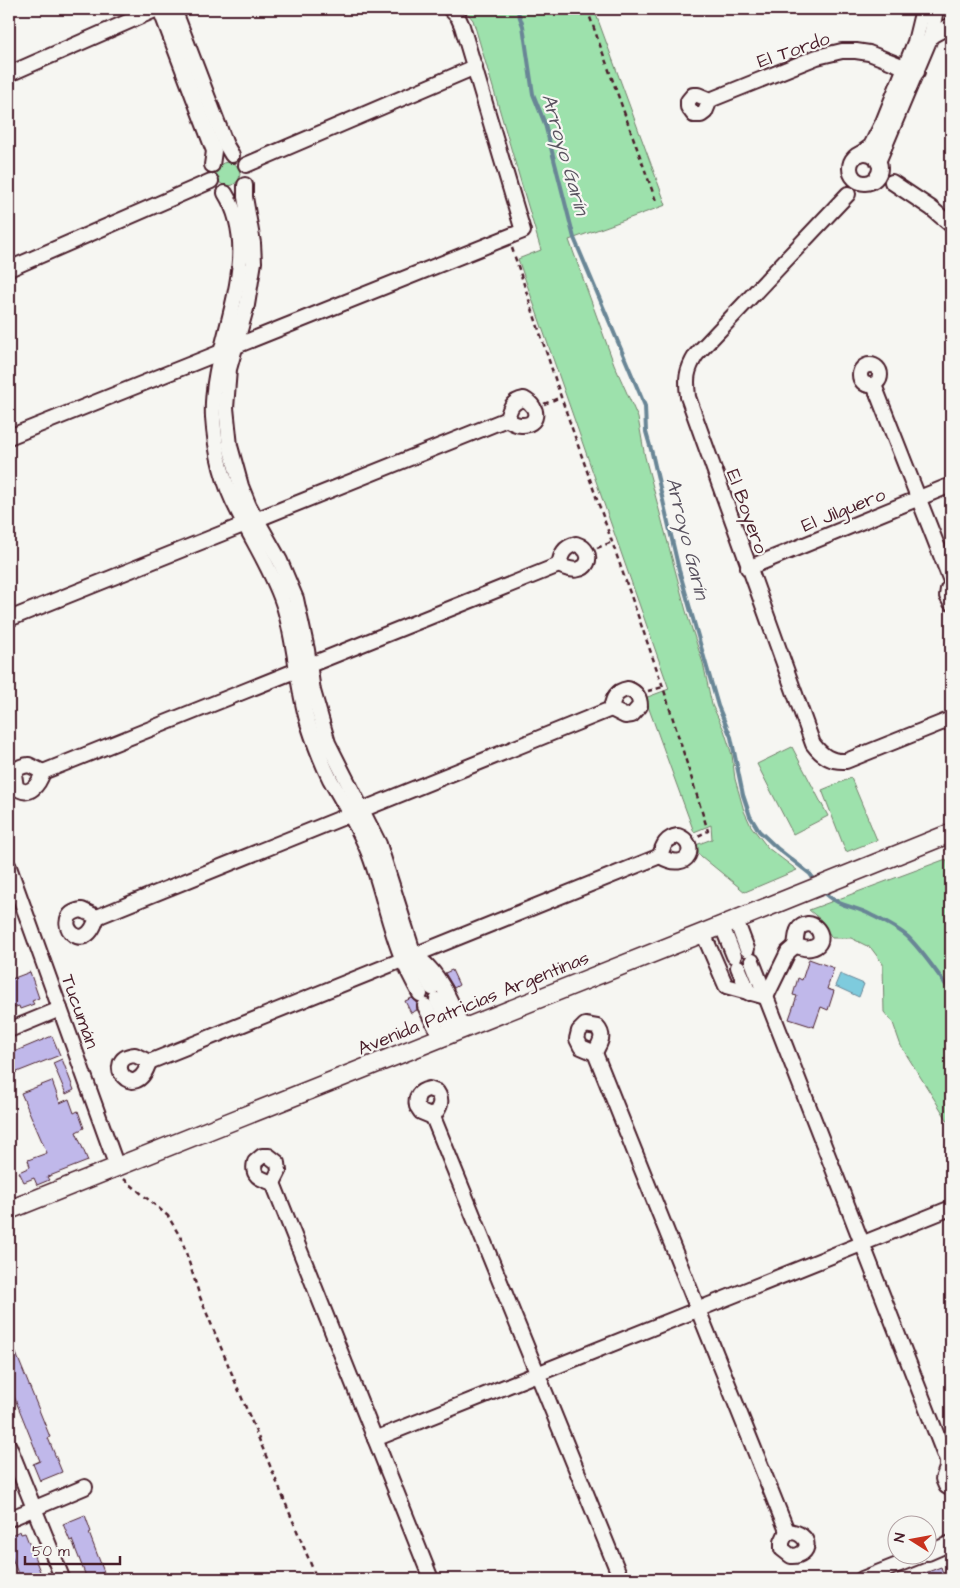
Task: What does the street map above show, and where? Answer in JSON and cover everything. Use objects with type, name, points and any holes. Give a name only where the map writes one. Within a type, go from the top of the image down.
[{"type":"street","points":[[9,74],[159,9],[214,151],[210,170],[211,181],[216,189],[224,193],[235,214],[241,252],[237,285],[215,374],[214,434],[221,468],[229,491],[251,522]]},
{"type":"street","points":[[174,9],[226,145],[232,155]]},
{"type":"street","points":[[9,437],[523,231],[462,26],[458,17],[450,9]]},
{"type":"street","points":[[923,9],[924,41]]},
{"type":"street","points":[[848,194],[852,176],[851,163],[853,159],[871,146],[911,70],[936,9]]},
{"type":"street","points":[[924,41],[951,25]]},
{"type":"street","name":"El Tordo","points":[[710,100],[817,57],[842,51],[856,51],[869,54],[911,70]]},
{"type":"street","points":[[246,165],[475,67]]},
{"type":"street","points":[[867,183],[877,177],[879,165],[911,70]]},
{"type":"street","points":[[860,154],[873,156],[892,182],[931,208],[951,225]]},
{"type":"street","points":[[212,165],[222,156],[232,155],[240,158],[246,165],[248,175],[245,185],[245,197],[253,243],[254,262],[249,297],[229,369],[226,408],[227,427],[234,463],[251,522],[277,585],[304,668],[301,696],[316,748],[355,812],[379,844],[408,957],[429,997],[453,1033]]},
{"type":"street","points":[[852,176],[855,180],[867,183],[892,182]]},
{"type":"street","points":[[9,269],[211,181]]},
{"type":"street","name":"El Boyero","points":[[867,183],[848,194],[696,355],[689,366],[686,381],[688,398],[813,744],[820,754],[840,761],[857,758],[951,719]]},
{"type":"street","points":[[224,193],[238,191],[245,185]]},
{"type":"street","points":[[874,385],[951,581]]},
{"type":"street","points":[[9,619],[506,419],[521,425],[528,425],[536,416],[535,407]]},
{"type":"street","name":"El Jilguero","points":[[748,568],[951,485]]},
{"type":"street","points":[[43,772],[559,565]]},
{"type":"street","points":[[951,586],[948,589],[947,596],[951,603]]},
{"type":"street","points":[[97,917],[611,709]]},
{"type":"street","name":"Avenida Patricias Argentinas","points":[[9,1210],[703,934],[951,833]]},
{"type":"street","points":[[149,1062],[660,856],[674,862],[681,862],[687,858],[689,853],[688,844],[678,836],[671,837],[662,847],[660,856]]},
{"type":"street","name":"Tucumán","points":[[9,867],[117,1167]]},
{"type":"street","points":[[729,923],[750,955],[861,1244],[949,1462],[943,1479],[946,1486],[951,1489]]},
{"type":"street","points":[[729,923],[736,962],[749,992]]},
{"type":"street","points":[[703,934],[726,986],[766,997]]},
{"type":"street","points":[[766,997],[788,952],[795,946]]},
{"type":"street","points":[[408,957],[432,969],[441,983],[453,1033]]},
{"type":"street","points":[[9,1030],[60,1009]]},
{"type":"street","points":[[595,1053],[787,1531]]},
{"type":"street","points":[[433,1117],[621,1579]]},
{"type":"street","points":[[273,1183],[432,1579]]},
{"type":"street","points":[[375,1439],[951,1208]]},
{"type":"street","points":[[9,1446],[61,1575]]},
{"type":"street","points":[[9,1519],[85,1487]]},
{"type":"street","points":[[938,1549],[951,1543]]},
{"type":"street","points":[[862,1579],[891,1574],[904,1566]]},
{"type":"path","points":[[587,9],[656,201]]},
{"type":"path","points":[[508,238],[561,397],[654,660],[708,831],[686,841]]},
{"type":"path","points":[[535,407],[561,397]]},
{"type":"path","points":[[117,1167],[124,1179],[168,1216],[182,1240],[203,1306],[317,1579]]},
{"type":"green space","points":[[464,9],[594,9],[666,205],[569,240],[614,364],[638,418],[645,457],[686,611],[703,663],[712,705],[724,730],[732,755],[735,779],[744,811],[751,826],[768,848],[797,870],[745,892],[696,852],[696,845],[712,839],[711,825],[694,832],[645,698],[669,689],[518,259],[541,250],[473,20]]},
{"type":"green space","points":[[228,162],[236,166],[240,174],[236,182],[228,186],[220,182],[216,174],[220,166]]},
{"type":"green space","points":[[792,747],[828,816],[793,834],[757,764]]},
{"type":"green space","points":[[851,778],[877,840],[846,852],[822,790]]},
{"type":"green space","points":[[946,859],[951,872],[951,1126],[901,1046],[893,1023],[884,1012],[883,964],[871,948],[851,938],[832,938],[821,920],[809,910]]},
{"type":"water","points":[[840,974],[864,984],[859,997],[835,986]]},
{"type":"building","points":[[809,959],[834,968],[827,989],[834,991],[828,1010],[821,1007],[814,1027],[789,1019],[797,996],[793,995],[798,978],[802,980]]},
{"type":"building","points":[[452,970],[459,985],[454,988],[445,973]]},
{"type":"building","points":[[30,972],[39,998],[32,1001],[34,1004],[20,1009],[19,1006],[9,1009],[9,980]]},
{"type":"building","points":[[412,998],[417,1002],[417,1010],[411,1013],[405,1001]]},
{"type":"building","points":[[52,1036],[60,1055],[12,1074],[9,1067],[9,1054]]},
{"type":"building","points":[[62,1059],[74,1090],[66,1094],[53,1063]]},
{"type":"building","points":[[52,1081],[60,1103],[69,1099],[74,1113],[78,1111],[84,1128],[76,1132],[88,1161],[47,1177],[49,1180],[37,1185],[34,1178],[24,1182],[19,1172],[30,1167],[28,1160],[47,1153],[21,1093]]},
{"type":"building","points":[[9,1336],[50,1437],[48,1438],[62,1472],[40,1481],[33,1464],[40,1461],[9,1384]]},
{"type":"building","points":[[85,1515],[91,1532],[89,1533],[104,1572],[87,1579],[72,1540],[70,1541],[63,1524]]},
{"type":"building","points":[[20,1531],[21,1534],[25,1533],[43,1579],[20,1579],[9,1550],[9,1536]]},
{"type":"building","points":[[941,1567],[945,1579],[912,1579],[912,1578]]},
{"type":"waterway","name":"Arroyo Garín","points":[[517,9],[523,26],[533,94],[545,124],[574,238],[645,406],[646,432],[679,570],[718,706],[731,737],[743,795],[750,816],[759,831],[810,874],[816,882]]},
{"type":"waterway","name":"Arroyo Garín","points":[[823,891],[835,901],[864,912],[890,925],[908,937],[951,992]]}]
